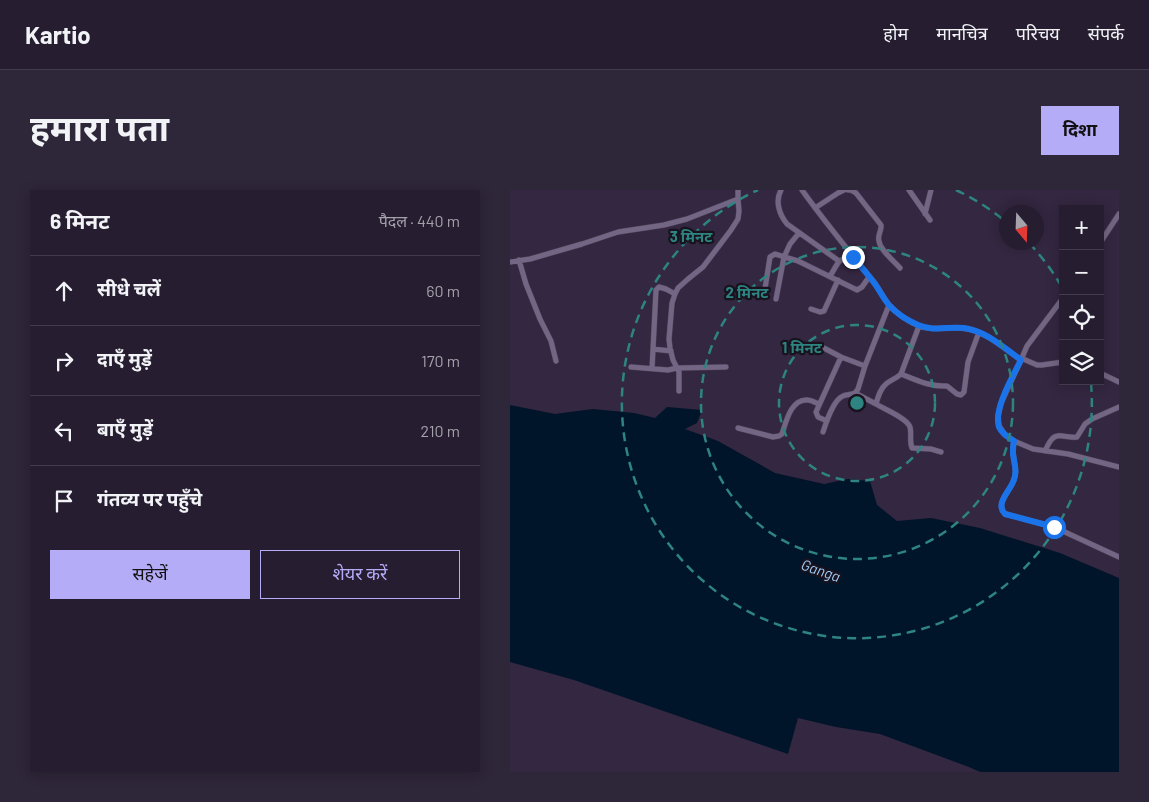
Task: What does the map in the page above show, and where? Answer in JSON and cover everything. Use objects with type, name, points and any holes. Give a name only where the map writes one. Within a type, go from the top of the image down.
[{"type":"street","points":[[680,391],[679,372],[671,351],[669,339],[675,294],[678,288],[703,268],[738,219],[738,190]]},
{"type":"street","points":[[781,190],[777,202],[783,220],[839,260]]},
{"type":"street","points":[[802,190],[883,294],[889,305],[906,318],[919,326],[934,329],[958,327],[979,332],[993,339],[1021,359],[1037,365],[1042,366],[1059,363]]},
{"type":"street","points":[[815,208],[838,192],[851,190],[856,193],[881,225],[882,231],[878,236],[878,240],[900,268]]},
{"type":"street","points":[[909,190],[930,220]]},
{"type":"street","points":[[926,214],[931,190]]},
{"type":"street","points":[[510,262],[530,259],[618,232],[687,220],[738,199]]},
{"type":"street","points":[[1104,237],[1119,214]]},
{"type":"street","points":[[776,299],[784,257],[790,244],[799,233]]},
{"type":"street","points":[[764,295],[770,257],[775,254],[798,261],[857,290],[862,288],[870,277]]},
{"type":"street","points":[[830,276],[839,260],[853,257]]},
{"type":"street","points":[[519,260],[540,318],[551,341],[556,361]]},
{"type":"street","points":[[811,309],[820,312],[824,311],[838,280]]},
{"type":"street","points":[[652,369],[656,290],[659,288],[666,289],[675,294]]},
{"type":"street","points":[[1059,303],[1028,346],[1021,359],[1000,403],[999,426],[1005,435],[1033,449],[1068,454],[1119,467]]},
{"type":"street","points":[[855,393],[889,305]]},
{"type":"street","points":[[876,404],[882,388],[901,374],[919,326]]},
{"type":"street","points":[[901,374],[927,384],[947,386],[961,395],[964,392],[968,362],[979,332]]},
{"type":"street","points":[[822,348],[865,366]]},
{"type":"street","points":[[653,349],[671,351]]},
{"type":"street","points":[[827,421],[820,419],[816,412],[840,357]]},
{"type":"street","points":[[631,367],[668,370],[677,368],[726,367]]},
{"type":"street","points":[[1104,375],[1119,382]]},
{"type":"street","points":[[822,432],[840,397],[855,393],[907,423],[911,430],[910,440],[912,448],[931,449],[941,452]]},
{"type":"street","points":[[738,428],[773,437],[779,436],[782,434],[790,411],[795,404],[809,400],[819,404]]},
{"type":"street","points":[[1045,451],[1052,438],[1060,436],[1077,437],[1085,424],[1092,418],[1119,407]]},
{"type":"street","points":[[1014,441],[1013,453],[1016,473],[1014,481],[1003,500],[1002,511],[1005,514],[1054,527],[1119,557]]},
{"type":"water","name":"Ganga","points":[[510,405],[555,414],[593,409],[634,413],[655,418],[667,407],[702,410],[697,423],[685,429],[718,441],[775,473],[824,484],[848,479],[870,481],[877,505],[897,521],[931,518],[980,528],[1060,553],[1119,578],[1119,772],[980,772],[880,734],[836,727],[798,718],[788,754],[574,680],[510,662]]},
{"type":"route","points":[[853,257],[883,294],[889,305],[919,326],[934,329],[958,327],[979,332],[993,339],[1021,360],[1000,403],[998,416],[1001,430],[1014,441],[1013,453],[1016,469],[1014,481],[1001,506],[1005,514],[1054,527]]}]
